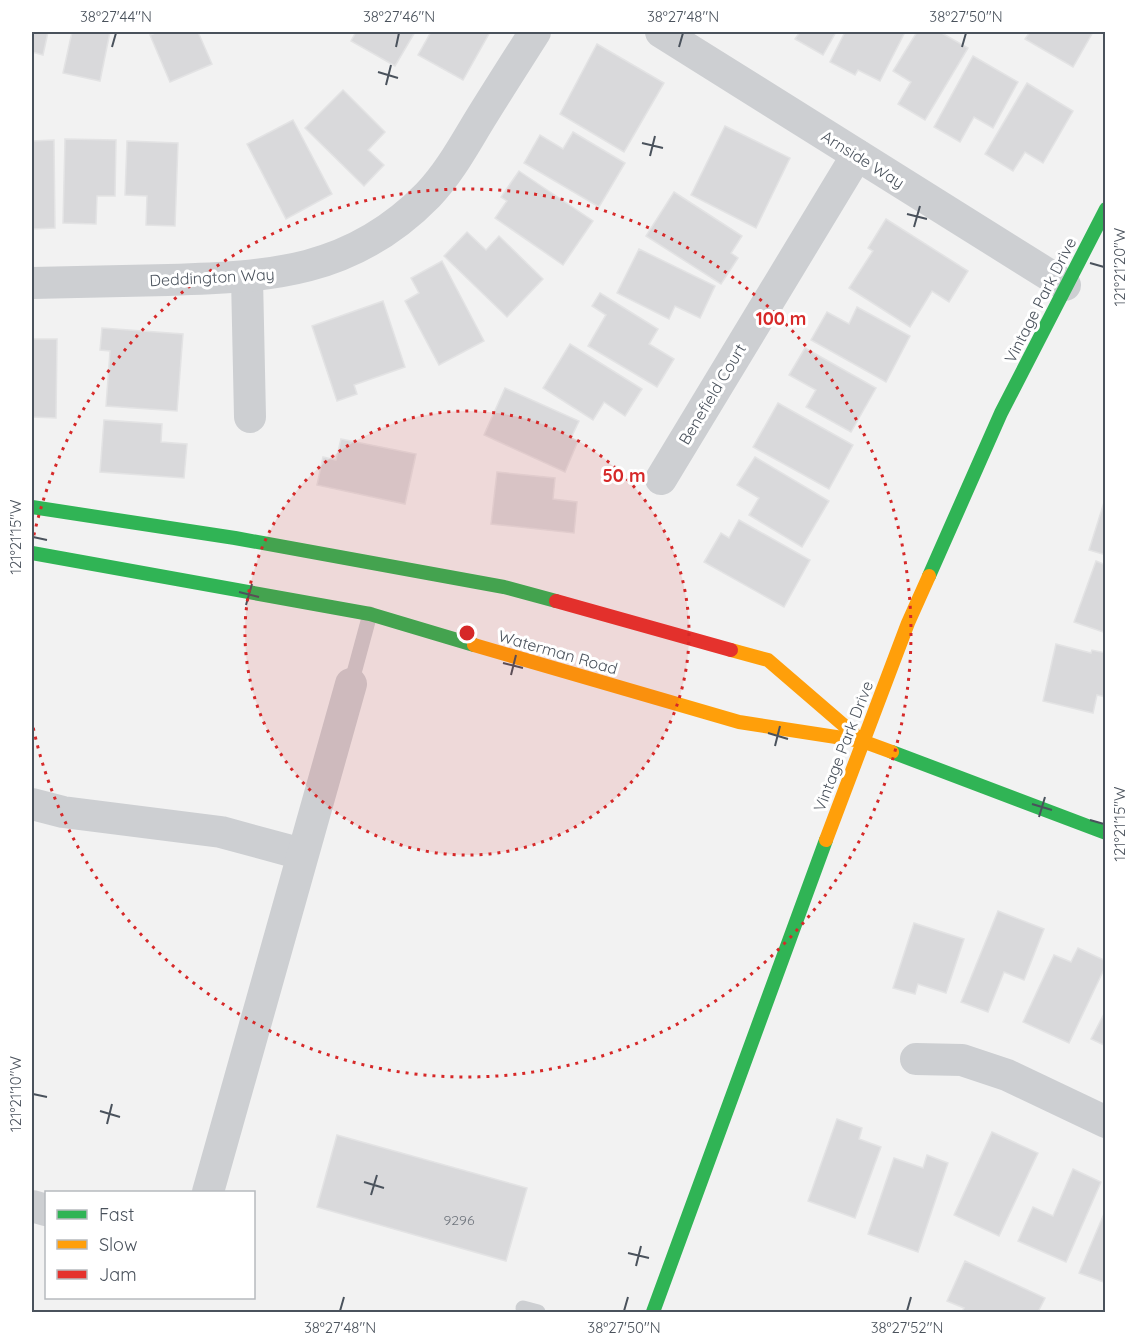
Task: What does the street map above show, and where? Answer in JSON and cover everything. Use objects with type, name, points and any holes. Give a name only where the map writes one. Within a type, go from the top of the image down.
[{"type":"street","name":"Deddington Way","points":[[32,283],[247,278],[289,272],[326,262],[360,246],[392,226],[428,195],[452,166],[535,32]]},
{"type":"street","name":"Arnside Way","points":[[662,32],[1065,285]]},
{"type":"street","name":"Benefield Court","points":[[661,479],[856,155]]},
{"type":"street","name":"Vintage Park Drive","points":[[653,1312],[862,741],[951,524],[1065,285],[1106,209]]},
{"type":"street","points":[[247,278],[250,417]]},
{"type":"street","name":"Waterman Road","points":[[32,507],[235,538],[504,587],[768,660],[862,741]]},
{"type":"street","points":[[41,523],[69,511]]},
{"type":"street","name":"Waterman Road","points":[[32,553],[370,614],[739,722],[862,741],[1106,833]]},
{"type":"street","points":[[208,1191],[351,684]]},
{"type":"street","points":[[32,804],[63,812],[221,832],[302,854]]},
{"type":"street","points":[[916,1059],[962,1060],[1037,1087],[1106,1122]]},
{"type":"lane","points":[[351,684],[370,614]]},
{"type":"lane","points":[[523,1308],[538,1312]]},
{"type":"building","points":[[32,32],[48,32],[43,55],[32,52]]},
{"type":"building","points":[[72,32],[110,32],[100,81],[63,73]]},
{"type":"building","points":[[158,32],[198,32],[212,64],[170,82],[150,35]]},
{"type":"building","points":[[356,32],[415,32],[395,66],[351,41]]},
{"type":"building","points":[[431,32],[490,32],[463,80],[418,55]]},
{"type":"building","points":[[800,32],[836,32],[823,55],[795,39]]},
{"type":"building","points":[[845,32],[905,32],[880,81],[858,70],[855,75],[830,62]]},
{"type":"building","points":[[917,32],[940,32],[968,48],[925,120],[898,104],[911,82],[893,71]]},
{"type":"building","points":[[1030,32],[1093,32],[1073,67],[1025,39]]},
{"type":"building","points":[[597,44],[664,83],[624,152],[560,114]]},
{"type":"building","points":[[973,56],[1018,82],[993,128],[974,117],[960,142],[934,127]]},
{"type":"building","points":[[1027,83],[1073,111],[1043,163],[1025,152],[1013,171],[985,154]]},
{"type":"building","points":[[343,90],[385,132],[368,150],[384,165],[364,186],[305,128]]},
{"type":"building","points":[[293,120],[332,194],[286,219],[247,144]]},
{"type":"building","points":[[725,126],[790,158],[756,228],[691,195]]},
{"type":"building","points":[[573,132],[625,163],[599,207],[524,163],[540,135],[563,149]]},
{"type":"building","points":[[65,139],[116,140],[115,196],[97,196],[96,224],[63,223]]},
{"type":"building","points":[[54,140],[55,228],[32,229],[32,141]]},
{"type":"building","points":[[127,141],[178,143],[175,226],[146,225],[147,196],[125,195]]},
{"type":"building","points":[[519,171],[593,221],[563,265],[495,218],[507,201],[501,197]]},
{"type":"building","points":[[674,192],[742,236],[731,253],[738,258],[721,284],[646,236]]},
{"type":"building","points":[[886,219],[968,271],[949,302],[932,291],[910,327],[849,288],[873,251],[868,248]]},
{"type":"building","points":[[467,232],[486,250],[499,236],[543,279],[507,317],[444,256]]},
{"type":"building","points":[[639,249],[715,286],[700,318],[675,306],[669,319],[617,293]]},
{"type":"building","points":[[442,261],[484,341],[439,365],[405,301],[419,293],[411,278]]},
{"type":"building","points":[[600,293],[658,329],[649,344],[674,359],[657,387],[588,346],[606,315],[592,306]]},
{"type":"building","points":[[383,301],[405,367],[354,385],[357,394],[337,401],[312,326]]},
{"type":"building","points":[[857,307],[910,336],[886,382],[811,340],[827,312],[849,324]]},
{"type":"building","points":[[102,328],[183,334],[177,411],[106,406],[110,351],[100,350]]},
{"type":"building","points":[[32,339],[57,339],[56,418],[32,417]]},
{"type":"building","points":[[570,344],[642,389],[625,416],[604,402],[593,420],[543,388]]},
{"type":"building","points":[[805,348],[876,388],[851,432],[806,407],[816,390],[789,375]]},
{"type":"building","points":[[505,388],[579,421],[571,438],[578,441],[565,472],[484,435]]},
{"type":"building","points":[[778,403],[853,445],[829,489],[753,447]]},
{"type":"building","points":[[104,420],[162,424],[161,442],[187,444],[184,478],[100,472]]},
{"type":"building","points":[[341,439],[416,454],[405,504],[317,485],[323,457],[336,460]]},
{"type":"building","points":[[755,457],[829,501],[802,547],[749,515],[759,498],[737,485]]},
{"type":"building","points":[[497,472],[555,478],[553,499],[577,502],[574,533],[491,524]]},
{"type":"building","points":[[1106,496],[1106,555],[1089,550]]},
{"type":"building","points":[[739,520],[810,560],[784,607],[704,562],[721,533],[729,538]]},
{"type":"building","points":[[1096,561],[1106,565],[1106,633],[1074,622]]},
{"type":"building","points":[[1056,644],[1091,653],[1092,650],[1106,653],[1106,697],[1097,695],[1093,713],[1043,701]]},
{"type":"building","points":[[998,911],[1044,929],[1024,980],[1004,972],[988,1012],[961,1002]]},
{"type":"building","points":[[914,923],[964,939],[946,993],[918,984],[915,994],[893,988]]},
{"type":"building","points":[[1078,948],[1106,961],[1106,965],[1069,1043],[1023,1022],[1054,955],[1071,962]]},
{"type":"building","points":[[1106,1010],[1106,1046],[1091,1039]]},
{"type":"building","points":[[837,1119],[862,1128],[859,1139],[881,1147],[855,1218],[808,1201]]},
{"type":"building","points":[[992,1132],[1038,1153],[999,1236],[954,1215]]},
{"type":"building","points":[[337,1135],[527,1188],[506,1261],[317,1207]]},
{"type":"building","points":[[927,1155],[948,1163],[918,1252],[868,1234],[894,1158],[923,1168]]},
{"type":"building","points":[[1073,1169],[1101,1182],[1066,1262],[1018,1241],[1033,1207],[1053,1216]]},
{"type":"building","points":[[1106,1209],[1106,1283],[1079,1273]]},
{"type":"building","points":[[965,1261],[1045,1298],[1038,1312],[962,1312],[964,1308],[947,1301]]},
{"type":"traffic: fast","points":[[929,576],[1001,413],[1106,209]]},
{"type":"traffic: fast","points":[[32,507],[235,538],[504,587],[556,601]]},
{"type":"traffic: fast","points":[[32,553],[370,614],[474,645]]},
{"type":"traffic: fast","points":[[892,752],[1106,833]]},
{"type":"traffic: fast","points":[[653,1312],[826,840]]},
{"type":"traffic: slow","points":[[826,840],[908,623],[929,576]]},
{"type":"traffic: slow","points":[[474,645],[739,722],[862,741],[892,752]]},
{"type":"traffic: slow","points":[[731,650],[768,660],[862,741]]},
{"type":"traffic: jam","points":[[556,601],[731,650]]}]
